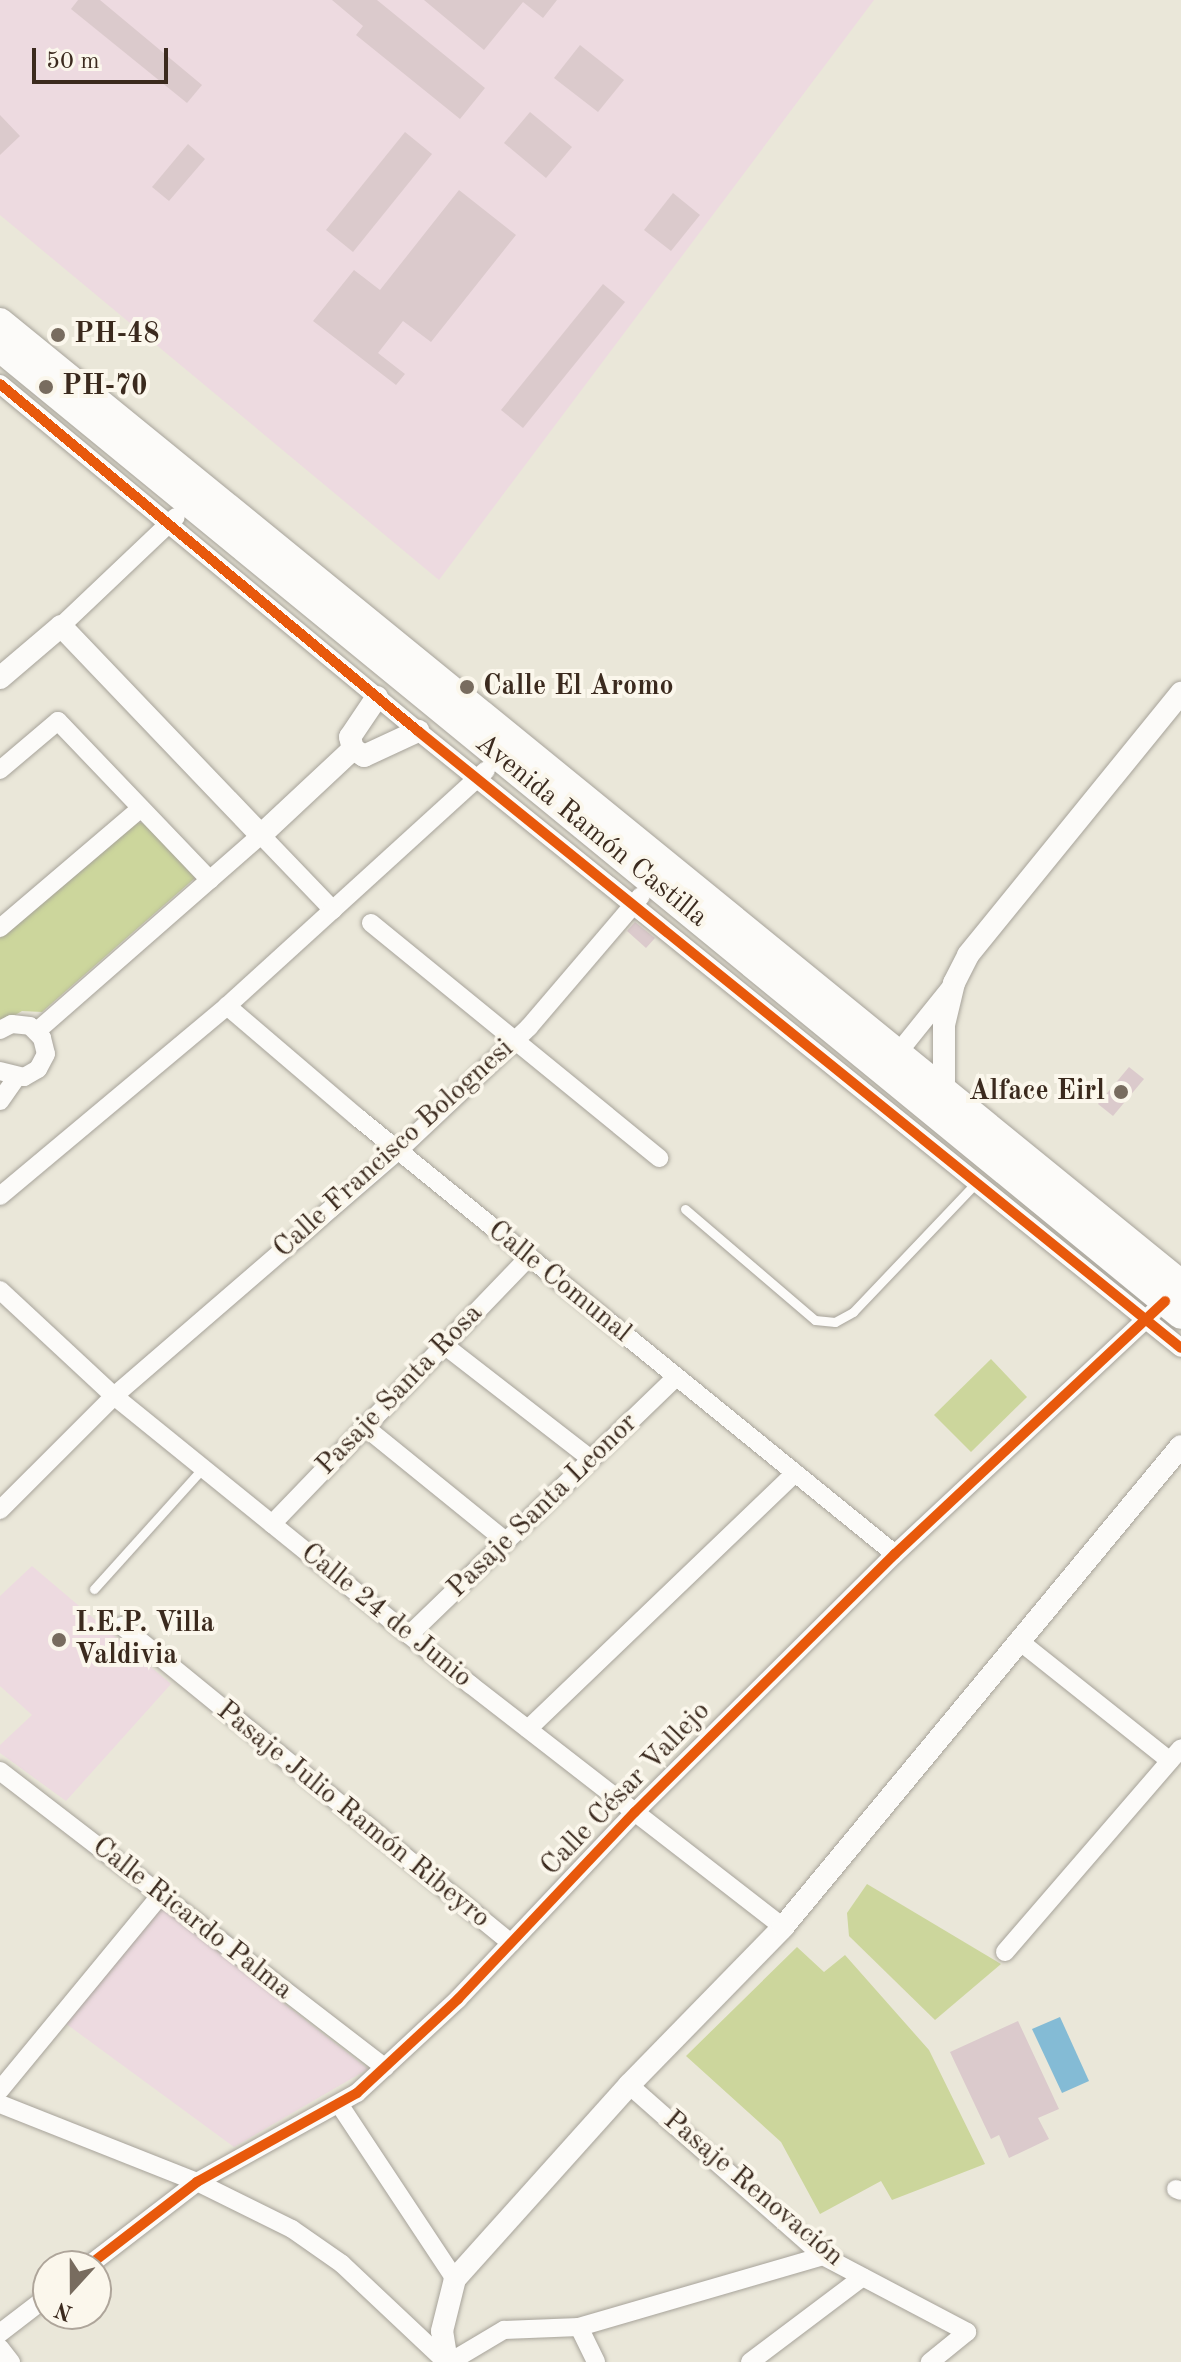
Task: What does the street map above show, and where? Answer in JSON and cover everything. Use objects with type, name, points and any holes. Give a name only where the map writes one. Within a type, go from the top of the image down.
[{"type":"highway","name":"Avenida Ramón Castilla","points":[[0,322],[891,1062],[985,1172],[1168,1305]]},
{"type":"highway","name":"Avenida Ramón Castilla","points":[[0,348],[394,673],[489,766],[799,1020],[944,1090],[1168,1305]]},
{"type":"street","points":[[0,384],[418,731],[489,766],[227,1006],[0,1196]]},
{"type":"street","points":[[0,678],[61,626],[170,525],[189,503]]},
{"type":"street","points":[[61,626],[333,910]]},
{"type":"street","points":[[394,673],[350,737],[353,749],[364,756],[418,731]]},
{"type":"street","points":[[891,1062],[954,983],[968,955],[1181,693]]},
{"type":"street","points":[[0,770],[58,721],[210,880]]},
{"type":"street","points":[[37,1031],[261,835],[353,749]]},
{"type":"street","points":[[0,928],[141,808]]},
{"type":"street","name":"Calle Francisco Bolognesi","points":[[0,1510],[114,1396],[398,1151],[515,1040],[644,893]]},
{"type":"street","points":[[371,923],[659,1158]]},
{"type":"street","points":[[944,1090],[944,1025],[954,983]]},
{"type":"street","name":"Calle Comunal","points":[[227,1006],[398,1151],[895,1554]]},
{"type":"street","points":[[799,1020],[985,1172]]},
{"type":"street","points":[[0,1030],[21,1023],[37,1031],[45,1045],[43,1062],[32,1074],[8,1074],[0,1101]]},
{"type":"street","name":"Pasaje Santa Rosa","points":[[272,1524],[529,1257]]},
{"type":"street","name":"Calle 24 de Junio","points":[[0,1290],[114,1396],[409,1635],[783,1927]]},
{"type":"street","points":[[1168,1305],[1181,1348]]},
{"type":"street","name":"Calle César Vallejo","points":[[109,2250],[197,2182],[339,2104],[385,2067],[511,1943],[635,1812],[895,1554],[1168,1305]]},
{"type":"street","points":[[444,1345],[591,1459]]},
{"type":"street","name":"Pasaje Santa Leonor","points":[[409,1635],[676,1377]]},
{"type":"street","points":[[365,1427],[506,1541]]},
{"type":"street","points":[[448,2362],[442,2331],[455,2279],[629,2085],[783,1927],[1181,1446]]},
{"type":"street","points":[[528,1729],[795,1473]]},
{"type":"street","name":"Pasaje Julio Ramón Ribeyro","points":[[122,1626],[511,1943]]},
{"type":"street","points":[[1005,1952],[1175,1754],[1018,1640]]},
{"type":"street","name":"Calle Ricardo Palma","points":[[0,1771],[385,2067]]},
{"type":"street","points":[[0,2090],[160,1896]]},
{"type":"street","name":"Pasaje Renovación","points":[[629,2085],[823,2256],[967,2332],[930,2362]]},
{"type":"street","points":[[0,2104],[197,2182],[292,2229],[342,2264],[448,2362]]},
{"type":"street","points":[[339,2104],[455,2279]]},
{"type":"street","points":[[448,2362],[504,2330],[579,2327],[823,2256]]},
{"type":"street","points":[[750,2362],[863,2277]]},
{"type":"street","points":[[0,2333],[32,2308]]},
{"type":"street","points":[[579,2327],[596,2362]]},
{"type":"street","points":[[0,2348],[11,2362]]},
{"type":"lane","points":[[685,1209],[815,1320],[835,1322],[853,1312],[985,1172]]},
{"type":"lane","points":[[94,1589],[203,1468]]},
{"type":"shaded area","points":[[0,0],[874,0],[439,580],[0,215]]},
{"type":"shaded area","name":"I.E.P. Villa Valdivia","points":[[32,1566],[171,1684],[66,1801],[0,1753],[0,1745],[32,1715],[0,1686],[0,1596]]},
{"type":"shaded area","points":[[162,1908],[368,2069],[234,2147],[65,2023]]},
{"type":"green space","points":[[136,822],[147,824],[195,878],[42,1012],[22,1011],[0,1024],[0,938]]},
{"type":"green space","points":[[991,1359],[1027,1397],[971,1452],[934,1415]]},
{"type":"green space","points":[[867,1884],[1001,1964],[935,2020],[849,1936],[847,1913]]},
{"type":"green space","points":[[797,1947],[824,1972],[845,1955],[929,2050],[985,2164],[892,2200],[881,2181],[820,2214],[781,2142],[686,2056]]},
{"type":"water","points":[[1060,2017],[1089,2081],[1062,2093],[1032,2029]]},
{"type":"building","points":[[78,0],[100,0],[202,85],[187,103],[71,9]]},
{"type":"building","points":[[332,0],[377,0],[485,88],[460,119],[356,35],[363,26]]},
{"type":"building","points":[[424,0],[557,0],[543,18],[523,2],[484,50]]},
{"type":"building","points":[[580,45],[624,80],[598,112],[554,78]]},
{"type":"building","points":[[530,112],[572,147],[546,178],[504,143]]},
{"type":"building","points":[[0,115],[20,136],[0,155]]},
{"type":"building","points":[[405,132],[432,154],[353,252],[326,230]]},
{"type":"building","points":[[188,144],[205,159],[169,201],[152,187]]},
{"type":"building","points":[[459,190],[516,235],[431,342],[403,321],[378,353],[405,374],[396,385],[313,321],[354,270],[380,290]]},
{"type":"building","points":[[673,193],[700,215],[671,251],[644,230]]},
{"type":"building","points":[[603,284],[625,302],[523,428],[501,410]]},
{"type":"building","points":[[635,922],[655,938],[646,948],[627,931]]},
{"type":"building","name":"Alface Eirl","points":[[1129,1067],[1144,1079],[1113,1116],[1098,1104]]},
{"type":"building","points":[[1018,2021],[1059,2109],[1038,2118],[1049,2139],[1009,2158],[999,2135],[991,2139],[950,2052]]},
{"type":"cycle path","points":[[0,384],[418,731],[1181,1348]]},
{"type":"cycle path","points":[[109,2250],[197,2182],[357,2093],[458,1999],[635,1812],[895,1554],[1165,1301]]},
{"type":"place","name":"PH-48","points":[[58,335]]},
{"type":"place","name":"PH-70","points":[[46,387]]},
{"type":"place","name":"Calle El Aromo","points":[[467,687]]},
{"type":"place","name":"Alface Eirl","points":[[1121,1092]]},
{"type":"place","name":"I.E.P. Villa Valdivia","points":[[59,1640]]}]
